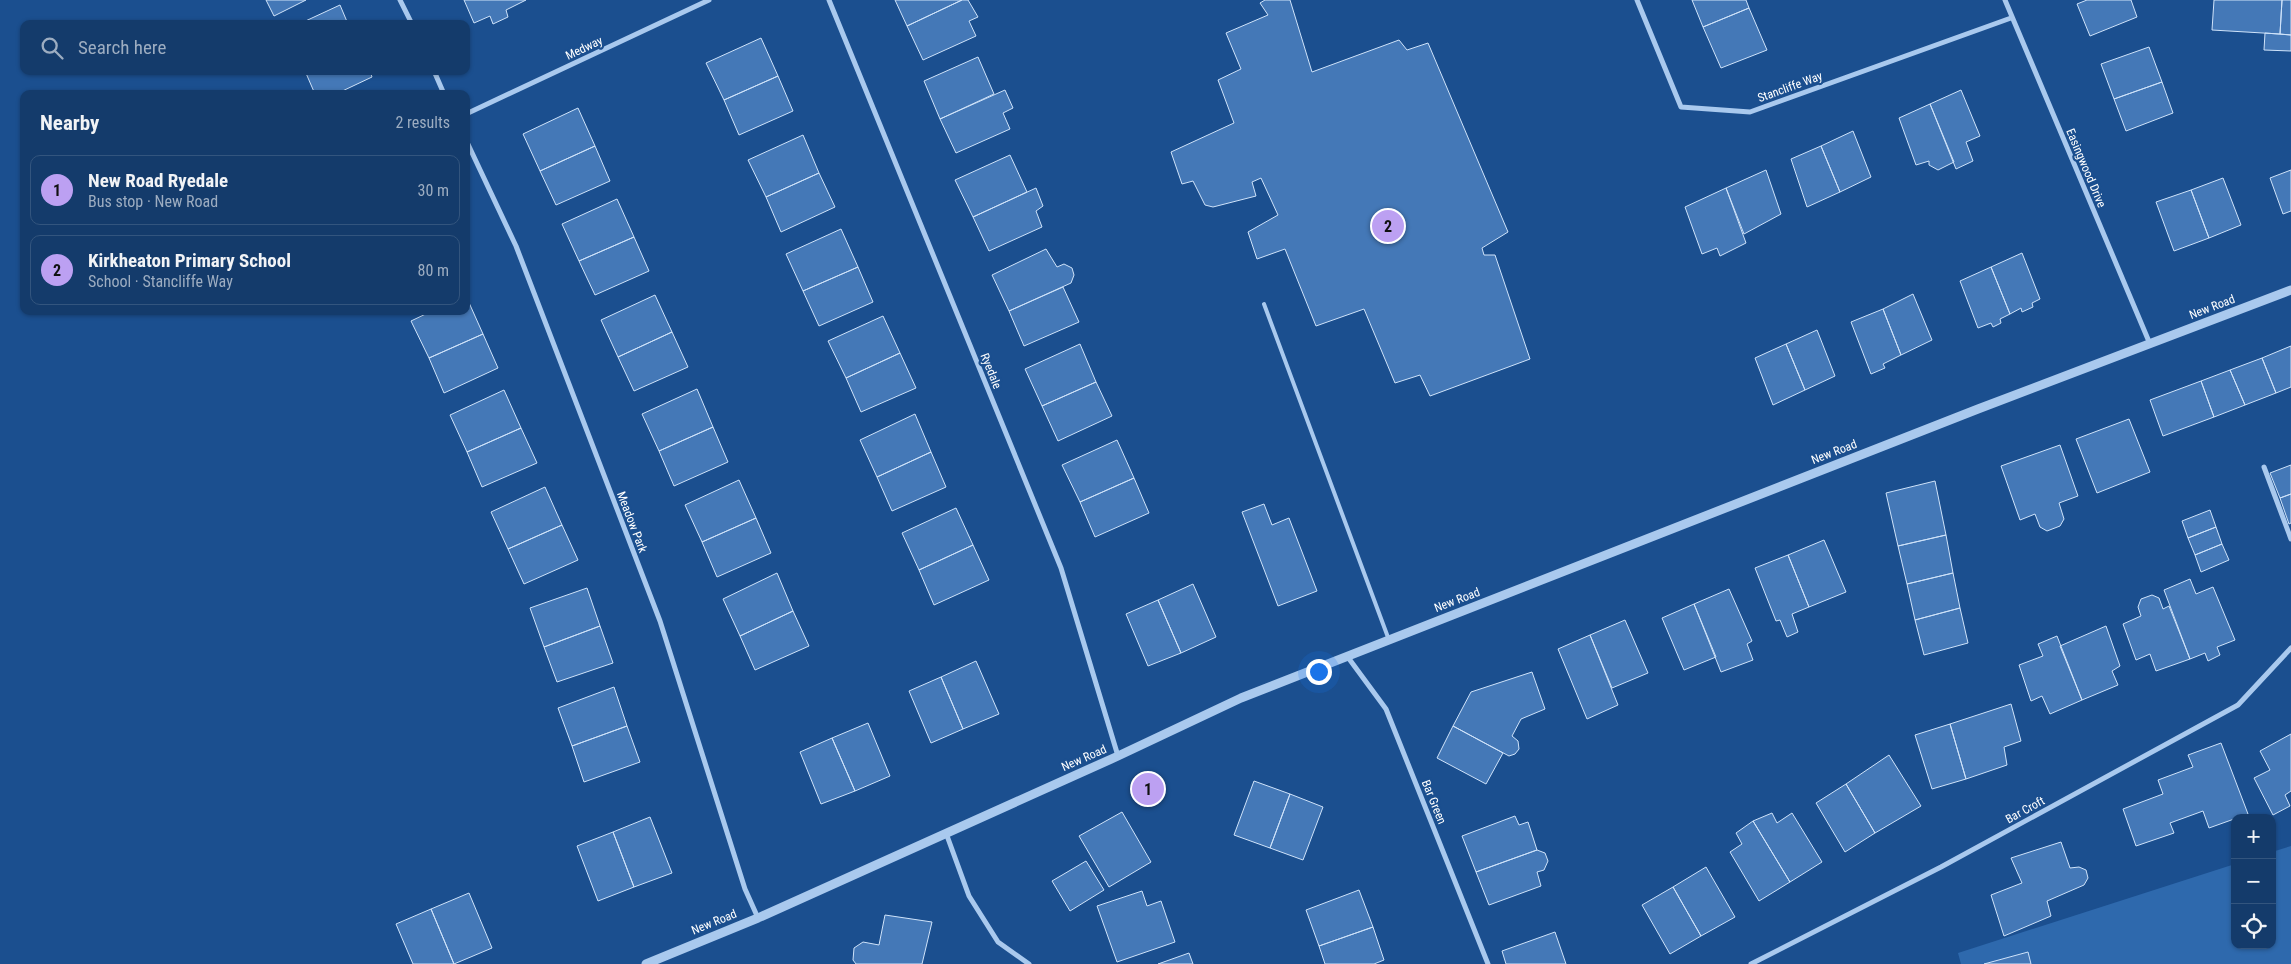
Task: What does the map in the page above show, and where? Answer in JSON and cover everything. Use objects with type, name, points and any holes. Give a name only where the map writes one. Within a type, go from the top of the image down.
[{"type":"street","points":[[400,0],[410,20]]},
{"type":"street","name":"Medway","points":[[470,112],[709,0]]},
{"type":"street","name":"Ryedale","points":[[829,0],[1061,568],[1118,756]]},
{"type":"street","name":"Stancliffe Way","points":[[1637,0],[1680,107],[1750,112],[2011,18]]},
{"type":"street","name":"Easingwood Drive","points":[[2005,0],[2150,344]]},
{"type":"street","points":[[436,75],[442,90]]},
{"type":"street","name":"Meadow Park","points":[[470,148],[516,246],[660,621],[745,889],[758,918]]},
{"type":"street","name":"New Road","points":[[646,964],[758,918],[1118,756],[1241,698],[1969,412],[2291,290]]},
{"type":"street","points":[[2264,467],[2291,539]]},
{"type":"street","name":"Bar Croft","points":[[1751,964],[1941,867],[2238,704],[2291,648]]},
{"type":"street","name":"Bar Green","points":[[1346,656],[1386,709],[1488,964]]},
{"type":"street","points":[[946,832],[969,896],[998,942],[1029,964]]},
{"type":"lane","points":[[1264,304],[1389,640]]},
{"type":"shaded area","points":[[2291,846],[2291,964],[1961,964],[1958,953],[2231,865],[2231,949],[2276,949],[2276,851]]},
{"type":"building","points":[[266,0],[306,0],[274,16]]},
{"type":"building","points":[[464,0],[526,0],[506,10],[508,17],[493,24],[490,16],[474,23]]},
{"type":"building","points":[[895,0],[962,0],[907,26]]},
{"type":"building","points":[[962,0],[968,0],[978,17],[969,21],[976,36],[923,60],[907,26]]},
{"type":"building","points":[[1265,0],[1290,0],[1312,72],[1399,40],[1407,50],[1428,43],[1508,232],[1482,248],[1484,255],[1495,255],[1530,359],[1430,396],[1420,375],[1395,383],[1364,309],[1316,326],[1285,249],[1257,259],[1248,232],[1278,215],[1261,178],[1252,182],[1256,196],[1213,207],[1205,205],[1193,181],[1182,184],[1171,152],[1234,123],[1218,80],[1241,69],[1226,33],[1268,15],[1260,3]]},
{"type":"building","points":[[1692,0],[1746,0],[1749,8],[1703,27]]},
{"type":"building","points":[[2087,0],[2131,0],[2137,17],[2090,36],[2077,4]]},
{"type":"building","points":[[2214,0],[2282,0],[2280,34],[2212,30]]},
{"type":"building","points":[[2282,0],[2291,0],[2291,35],[2280,34]]},
{"type":"building","points":[[340,5],[346,20],[308,20]]},
{"type":"building","points":[[1749,8],[1767,50],[1721,68],[1703,27]]},
{"type":"building","points":[[2265,33],[2291,35],[2291,51],[2264,50]]},
{"type":"building","points":[[761,38],[778,76],[724,100],[706,63]]},
{"type":"building","points":[[2149,47],[2162,82],[2114,99],[2101,64]]},
{"type":"building","points":[[978,57],[994,94],[940,119],[924,81]]},
{"type":"building","points":[[307,75],[371,75],[372,77],[344,90],[313,90]]},
{"type":"building","points":[[778,76],[793,111],[739,135],[724,100]]},
{"type":"building","points":[[2162,82],[2173,113],[2126,131],[2114,99]]},
{"type":"building","points":[[1005,90],[1013,108],[1003,113],[1010,129],[956,153],[940,119]]},
{"type":"building","points":[[1961,90],[1980,136],[1966,142],[1973,161],[1956,169],[1930,104]]},
{"type":"building","points":[[1930,104],[1954,162],[1938,170],[1929,165],[1929,161],[1916,165],[1899,118]]},
{"type":"building","points":[[578,108],[595,146],[540,171],[523,134]]},
{"type":"building","points":[[1853,131],[1871,177],[1840,192],[1821,146]]},
{"type":"building","points":[[803,135],[819,173],[766,197],[748,160]]},
{"type":"building","points":[[595,146],[610,181],[556,205],[540,171]]},
{"type":"building","points":[[1821,146],[1840,192],[1807,207],[1791,159]]},
{"type":"building","points":[[1010,155],[1027,192],[973,217],[955,180]]},
{"type":"building","points":[[1766,170],[1781,214],[1744,234],[1726,188]]},
{"type":"building","points":[[2291,170],[2291,211],[2283,214],[2270,178]]},
{"type":"building","points":[[819,173],[835,207],[781,232],[766,197]]},
{"type":"building","points":[[2223,178],[2241,225],[2209,238],[2191,190]]},
{"type":"building","points":[[1036,188],[1043,206],[1036,211],[1042,227],[989,251],[973,217]]},
{"type":"building","points":[[1726,188],[1746,243],[1720,256],[1717,248],[1702,254],[1685,207]]},
{"type":"building","points":[[2191,190],[2209,238],[2174,251],[2156,202]]},
{"type":"building","points":[[617,199],[634,237],[579,261],[562,224]]},
{"type":"building","points":[[841,229],[858,267],[803,291],[786,254]]},
{"type":"building","points":[[634,237],[649,271],[595,295],[579,261]]},
{"type":"building","points":[[1046,249],[1057,267],[1064,264],[1072,268],[1074,275],[1071,283],[1009,311],[992,275]]},
{"type":"building","points":[[2022,253],[2040,299],[2032,303],[2033,307],[2022,312],[2021,308],[2010,314],[1991,267]]},
{"type":"building","points":[[858,267],[873,302],[819,326],[803,291]]},
{"type":"building","points":[[1991,267],[2010,314],[2000,319],[2001,323],[1993,327],[1991,323],[1978,328],[1960,281]]},
{"type":"building","points":[[1063,287],[1079,322],[1024,346],[1009,311]]},
{"type":"building","points":[[1913,294],[1932,340],[1901,355],[1883,309]]},
{"type":"building","points":[[655,295],[672,332],[618,357],[601,320]]},
{"type":"building","points":[[470,305],[483,334],[429,358],[411,321],[424,315],[470,315]]},
{"type":"building","points":[[1883,309],[1901,355],[1883,364],[1885,368],[1871,374],[1851,322]]},
{"type":"building","points":[[883,316],[900,353],[846,378],[828,341]]},
{"type":"building","points":[[1817,330],[1835,376],[1805,390],[1786,344]]},
{"type":"building","points":[[672,332],[688,367],[634,391],[618,357]]},
{"type":"building","points":[[483,334],[498,368],[444,393],[429,358]]},
{"type":"building","points":[[1080,344],[1096,382],[1042,406],[1025,369]]},
{"type":"building","points":[[1786,344],[1805,390],[1773,405],[1755,358]]},
{"type":"building","points":[[2291,346],[2291,387],[2276,393],[2262,358]]},
{"type":"building","points":[[900,353],[916,388],[861,412],[846,378]]},
{"type":"building","points":[[2262,358],[2276,393],[2245,405],[2230,370]]},
{"type":"building","points":[[2230,370],[2245,405],[2214,417],[2201,381]]},
{"type":"building","points":[[2201,381],[2214,417],[2163,436],[2150,400]]},
{"type":"building","points":[[1096,382],[1112,416],[1058,441],[1042,406]]},
{"type":"building","points":[[697,389],[713,427],[659,451],[642,414]]},
{"type":"building","points":[[504,390],[521,428],[467,452],[450,415]]},
{"type":"building","points":[[915,414],[931,452],[877,477],[860,440]]},
{"type":"building","points":[[2129,419],[2150,472],[2097,493],[2076,439]]},
{"type":"building","points":[[713,427],[728,462],[674,486],[659,451]]},
{"type":"building","points":[[521,428],[537,463],[482,487],[467,452]]},
{"type":"building","points":[[1117,440],[1134,478],[1080,502],[1062,465]]},
{"type":"building","points":[[2060,445],[2078,496],[2059,503],[2064,519],[2060,526],[2047,531],[2040,527],[2035,514],[2020,520],[2001,466]]},
{"type":"building","points":[[931,452],[946,487],[892,511],[877,477]]},
{"type":"building","points":[[2291,465],[2291,494],[2280,498],[2270,473]]},
{"type":"building","points":[[1134,478],[1149,513],[1095,537],[1080,502]]},
{"type":"building","points":[[739,480],[756,518],[702,542],[685,505]]},
{"type":"building","points":[[1935,481],[1946,535],[1898,546],[1886,493]]},
{"type":"building","points":[[545,487],[562,525],[508,549],[491,512]]},
{"type":"building","points":[[2291,494],[2291,523],[2289,524],[2280,498]]},
{"type":"building","points":[[1264,504],[1272,525],[1289,518],[1317,591],[1278,606],[1242,512]]},
{"type":"building","points":[[956,508],[973,545],[919,570],[902,533]]},
{"type":"building","points":[[2210,510],[2216,527],[2188,538],[2182,521]]},
{"type":"building","points":[[756,518],[771,553],[717,577],[702,542]]},
{"type":"building","points":[[562,525],[578,560],[524,584],[508,549]]},
{"type":"building","points":[[2216,527],[2222,544],[2195,555],[2188,538]]},
{"type":"building","points":[[1946,535],[1953,573],[1907,584],[1898,546]]},
{"type":"building","points":[[1824,540],[1846,592],[1809,607],[1788,555]]},
{"type":"building","points":[[2222,544],[2229,560],[2201,572],[2195,555]]},
{"type":"building","points":[[973,545],[989,580],[934,605],[919,570]]},
{"type":"building","points":[[1788,555],[1809,607],[1792,614],[1798,632],[1787,637],[1780,620],[1776,621],[1755,568]]},
{"type":"building","points":[[777,573],[793,611],[740,636],[723,599]]},
{"type":"building","points":[[1953,573],[1960,608],[1915,620],[1907,584]]},
{"type":"building","points":[[2190,579],[2196,594],[2213,587],[2235,640],[2217,647],[2220,655],[2208,661],[2205,653],[2190,659],[2164,590]]},
{"type":"building","points":[[1193,584],[1216,637],[1181,653],[1158,600]]},
{"type":"building","points":[[587,588],[600,626],[544,647],[530,608]]},
{"type":"building","points":[[1729,589],[1752,641],[1747,644],[1753,660],[1721,672],[1694,604]]},
{"type":"building","points":[[2152,595],[2159,598],[2163,609],[2169,606],[2190,659],[2156,671],[2150,654],[2136,660],[2123,624],[2141,616],[2138,607],[2141,599]]},
{"type":"building","points":[[1158,600],[1181,653],[1148,666],[1126,614]]},
{"type":"building","points":[[1694,604],[1716,657],[1684,670],[1662,618]]},
{"type":"building","points":[[1960,608],[1968,643],[1924,655],[1915,620]]},
{"type":"building","points":[[793,611],[809,646],[755,670],[740,636]]},
{"type":"building","points":[[1625,620],[1648,673],[1612,688],[1590,635]]},
{"type":"building","points":[[600,626],[613,663],[557,682],[544,647]]},
{"type":"building","points":[[2106,626],[2120,666],[2112,671],[2118,685],[2082,700],[2060,646]]},
{"type":"building","points":[[1590,635],[1618,705],[1587,719],[1558,649]]},
{"type":"building","points":[[2057,636],[2082,700],[2050,714],[2042,696],[2031,701],[2019,665],[2043,656],[2038,644]]},
{"type":"building","points":[[976,661],[999,714],[963,729],[941,677]]},
{"type":"building","points":[[1532,672],[1545,709],[1521,719],[1512,736],[1518,741],[1519,749],[1515,754],[1509,756],[1453,726],[1471,692]]},
{"type":"building","points":[[941,677],[963,729],[931,743],[909,691]]},
{"type":"building","points":[[614,687],[627,726],[572,746],[558,708]]},
{"type":"building","points":[[2011,704],[2021,741],[2004,747],[2007,765],[1966,779],[1950,724]]},
{"type":"building","points":[[868,723],[890,776],[855,791],[832,738]]},
{"type":"building","points":[[1950,724],[1966,779],[1932,789],[1915,735]]},
{"type":"building","points":[[627,726],[640,762],[584,782],[572,746]]},
{"type":"building","points":[[1453,726],[1503,753],[1486,784],[1437,758]]},
{"type":"building","points":[[2291,734],[2291,791],[2285,795],[2290,806],[2275,814],[2272,814],[2254,778],[2270,770],[2260,751]]},
{"type":"building","points":[[832,738],[855,791],[821,804],[800,752]]},
{"type":"building","points":[[2221,743],[2248,814],[2231,814],[2231,820],[2209,828],[2203,811],[2170,823],[2174,833],[2136,846],[2123,809],[2163,794],[2158,780],[2193,767],[2188,755]]},
{"type":"building","points":[[1889,755],[1921,806],[1875,833],[1846,784]]},
{"type":"building","points":[[1254,781],[1290,794],[1270,848],[1234,835]]},
{"type":"building","points":[[1846,784],[1875,833],[1845,852],[1816,803]]},
{"type":"building","points":[[1290,794],[1323,807],[1303,860],[1270,848]]},
{"type":"building","points":[[1122,812],[1151,862],[1109,887],[1079,836]]},
{"type":"building","points":[[1772,813],[1777,823],[1792,813],[1822,862],[1790,882],[1753,821]]},
{"type":"building","points":[[1515,816],[1519,825],[1528,822],[1537,850],[1476,872],[1462,836]]},
{"type":"building","points":[[650,817],[672,873],[634,887],[613,832]]},
{"type":"building","points":[[1753,821],[1790,882],[1759,901],[1730,852],[1742,844],[1736,833]]},
{"type":"building","points":[[613,832],[634,887],[598,901],[577,846]]},
{"type":"building","points":[[2061,842],[2070,868],[2079,867],[2086,870],[2088,878],[2084,885],[2047,901],[2051,916],[2004,936],[1991,895],[2022,883],[2011,858]]},
{"type":"building","points":[[1537,850],[1545,853],[1548,861],[1544,870],[1537,872],[1541,886],[1489,905],[1476,872]]},
{"type":"building","points":[[1086,861],[1104,890],[1070,911],[1052,881]]},
{"type":"building","points":[[1706,867],[1735,917],[1701,936],[1673,887]]},
{"type":"building","points":[[1673,887],[1701,936],[1670,954],[1642,905]]},
{"type":"building","points":[[1359,890],[1373,927],[1319,946],[1306,910]]},
{"type":"building","points":[[1142,891],[1147,906],[1161,901],[1175,942],[1117,962],[1097,906]]},
{"type":"building","points":[[469,893],[492,948],[454,964],[431,909]]},
{"type":"building","points":[[431,909],[454,964],[413,964],[396,924]]},
{"type":"building","points":[[885,915],[932,922],[922,964],[856,964],[853,960],[854,948],[863,942],[879,945]]},
{"type":"building","points":[[1373,927],[1384,960],[1374,964],[1325,964],[1319,946]]},
{"type":"building","points":[[1555,932],[1566,964],[1506,964],[1502,951]]},
{"type":"building","points":[[2028,952],[2031,964],[1984,964]]},
{"type":"building","points":[[1189,953],[1193,964],[1158,964]]},
{"type":"place","name":"Kirkheaton Primary School","points":[[1388,226]]},
{"type":"place","name":"New Road Ryedale","points":[[1148,789]]}]
